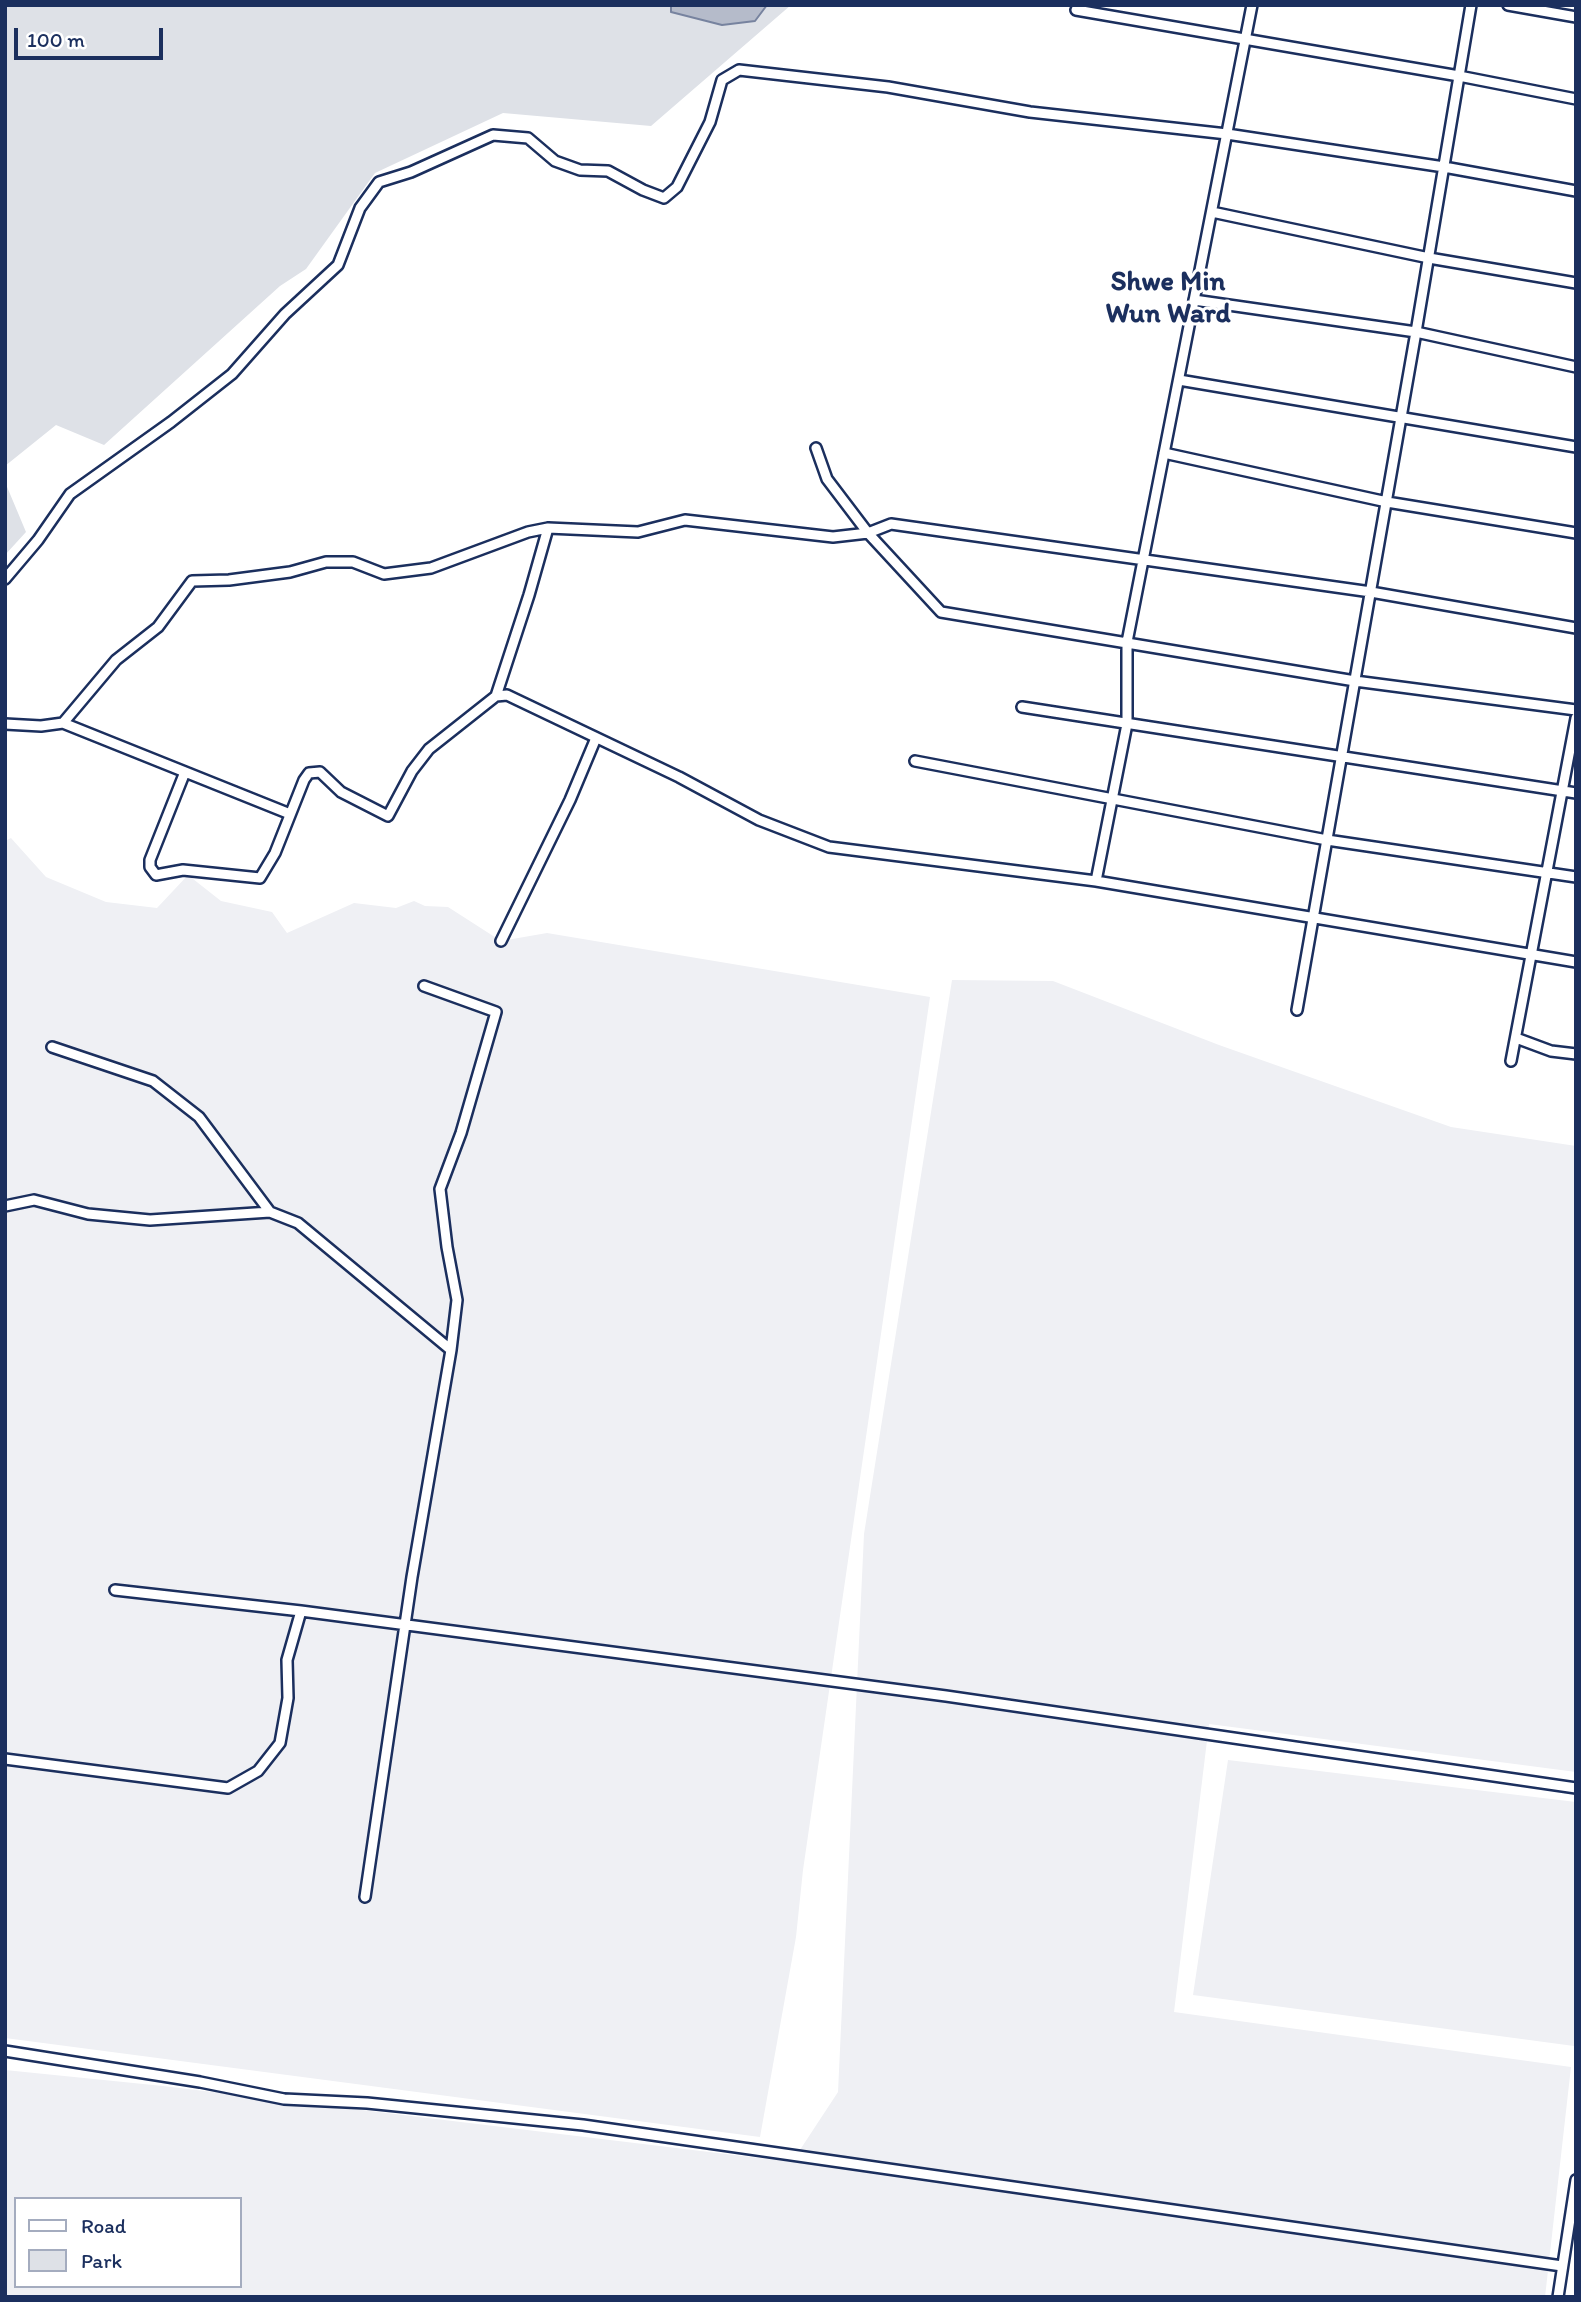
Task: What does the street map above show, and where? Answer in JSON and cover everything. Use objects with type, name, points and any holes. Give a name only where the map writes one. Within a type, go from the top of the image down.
[{"type":"street","points":[[1096,881],[1127,724],[1127,642],[1252,5]]},
{"type":"street","points":[[1297,1010],[1402,416],[1471,5]]},
{"type":"street","points":[[1508,5],[1576,17]]},
{"type":"street","points":[[1076,10],[1246,38],[1576,99]]},
{"type":"street","points":[[5,579],[38,540],[70,494],[171,422],[232,374],[285,314],[338,265],[360,208],[379,182],[411,172],[493,135],[528,138],[555,161],[580,170],[608,171],[664,198],[677,187],[704,133],[722,80],[739,70],[888,88],[1030,112],[1227,134],[1444,167],[1576,191]]},
{"type":"street","points":[[1212,212],[1429,258],[1576,283]]},
{"type":"street","points":[[1194,300],[1416,332],[1576,367]]},
{"type":"street","points":[[1179,380],[1576,447]]},
{"type":"street","points":[[816,449],[827,480],[868,533],[941,612],[1355,681],[1576,710]]},
{"type":"street","points":[[1164,453],[1387,502],[1576,533]]},
{"type":"street","points":[[63,723],[116,660],[158,627],[192,581],[229,580],[290,572],[326,562],[353,562],[384,573],[431,568],[528,532],[548,528],[638,532],[685,520],[833,537],[868,533],[891,524],[1371,592],[1576,628]]},
{"type":"street","points":[[185,772],[150,860],[150,867],[156,875],[183,870],[260,878],[275,853],[309,772],[320,772],[341,792],[388,816],[412,771],[429,749],[495,696],[530,595],[548,528]]},
{"type":"street","points":[[495,696],[508,695],[679,777],[759,820],[829,847],[1096,881],[1576,962]]},
{"type":"street","points":[[1022,707],[1576,793]]},
{"type":"street","points":[[1511,1061],[1576,718]]},
{"type":"street","points":[[5,724],[41,726],[63,723],[290,814]]},
{"type":"street","points":[[501,941],[570,800],[596,738]]},
{"type":"street","points":[[915,761],[1327,840],[1576,877]]},
{"type":"street","points":[[365,1897],[457,1300],[440,1189],[461,1133],[496,1012],[424,986]]},
{"type":"street","points":[[1516,1038],[1551,1051],[1576,1054]]},
{"type":"street","points":[[52,1047],[153,1081],[199,1116],[270,1212]]},
{"type":"street","points":[[5,1206],[34,1200],[88,1214],[150,1220],[270,1212],[298,1223],[451,1350]]},
{"type":"street","points":[[115,1590],[301,1611],[946,1696],[1576,1788]]},
{"type":"street","points":[[5,1759],[228,1788],[258,1771],[280,1743],[288,1698],[287,1660],[301,1611]]},
{"type":"street","points":[[5,2051],[187,2080],[284,2099],[367,2103],[583,2126],[1562,2266]]},
{"type":"street","points":[[1558,2297],[1573,2221],[1576,2180]]},
{"type":"shaded area","points":[[11,838],[46,877],[106,902],[157,908],[188,875],[221,901],[272,912],[287,933],[354,903],[396,908],[414,901],[425,906],[448,907],[501,941],[547,933],[930,997],[803,1870],[796,1937],[760,2137],[5,2038],[5,841]]},
{"type":"shaded area","points":[[952,980],[1053,981],[1219,1045],[1451,1127],[1576,1146],[1576,1772],[1209,1724],[1174,2012],[1571,2067],[1545,2297],[5,2297],[5,2070],[163,2086],[792,2162],[838,2092],[864,1534]]},
{"type":"shaded area","points":[[1228,1760],[1576,1802],[1574,2046],[1193,1995]]},
{"type":"green space","points":[[5,5],[791,5],[651,126],[503,113],[375,173],[306,269],[280,286],[104,445],[56,425],[5,466]]},
{"type":"green space","points":[[5,482],[26,532],[5,555]]},
{"type":"water","points":[[671,5],[767,5],[755,21],[722,25],[671,12]]},
{"type":"district","name":"Shwe Min Wun Ward","points":[[1168,299]]}]
